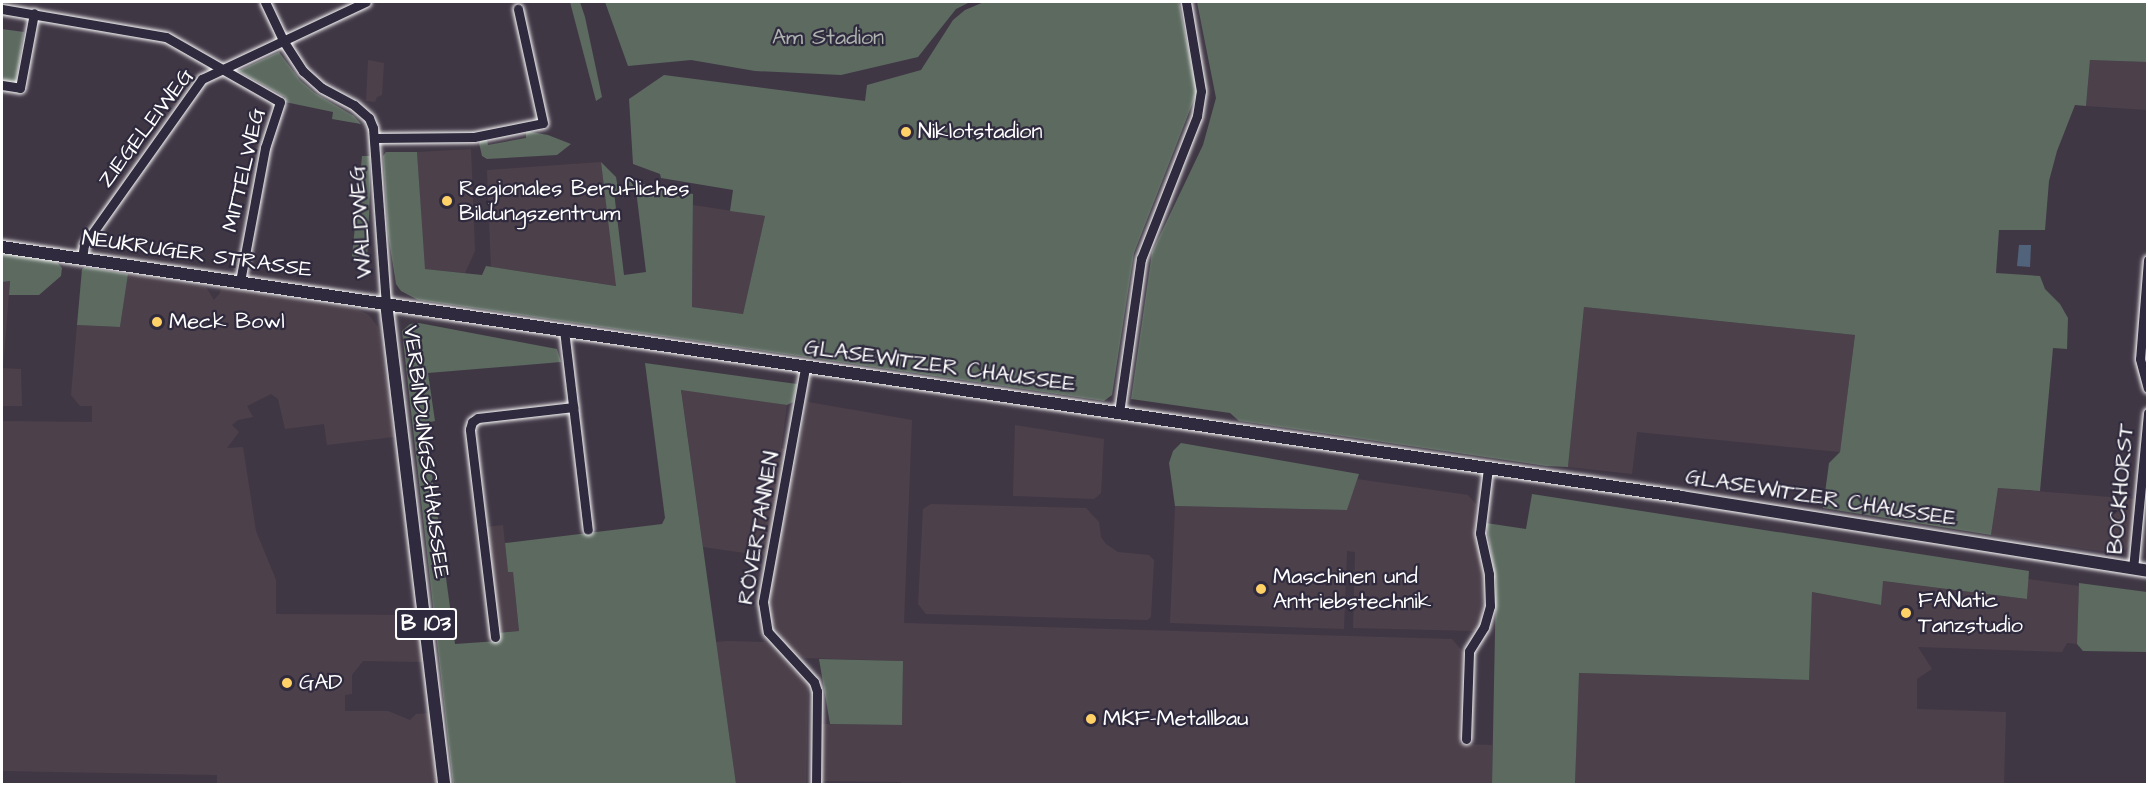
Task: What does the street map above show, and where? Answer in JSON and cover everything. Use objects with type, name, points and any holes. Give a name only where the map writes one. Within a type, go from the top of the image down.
[{"type":"main road","name":"NEUKRUGER STRASSE","points":[[2,246],[386,303]]},
{"type":"main road","name":"GLASEWITZER CHAUSSEE","points":[[386,303],[805,368],[1488,468],[2148,571]]},
{"type":"main road","name":"VERBINDUNGSCHAUSSEE","points":[[386,303],[444,784]]},
{"type":"street","name":"WALDWEG","points":[[265,2],[284,42],[303,71],[322,88],[354,105],[369,118],[375,138],[386,303]]},
{"type":"street","name":"ZIEGELEIWEG","points":[[82,259],[84,245],[202,79],[366,2]]},
{"type":"street","points":[[1119,413],[1141,259],[1197,116],[1201,91],[1186,2]]},
{"type":"street","points":[[2,9],[155,33],[193,50],[223,69]]},
{"type":"street","name":"WALDWEG","points":[[375,138],[474,137],[543,123],[518,9]]},
{"type":"street","points":[[2,85],[20,88],[34,14]]},
{"type":"street","name":"MITTELWEG","points":[[223,69],[280,102],[265,148],[240,282]]},
{"type":"street","points":[[2148,260],[2140,359],[2148,388]]},
{"type":"street","points":[[564,330],[588,530]]},
{"type":"street","name":"RÖVERTANNEN","points":[[805,368],[763,603],[768,632],[814,682],[817,691],[816,784]]},
{"type":"street","points":[[495,637],[470,429],[472,422],[478,418],[573,407]]},
{"type":"street","name":"BOCKHORST","points":[[2133,568],[2148,413]]},
{"type":"street","points":[[1466,739],[1469,651],[1484,627],[1490,606],[1489,574],[1480,533],[1488,468]]},
{"type":"shaded area","points":[[368,60],[384,63],[382,95],[377,97],[375,102],[366,101]]},
{"type":"shaded area","points":[[2090,60],[2147,62],[2147,110],[2086,106]]},
{"type":"shaded area","name":"Regionales Berufliches Bildungszentrum","points":[[471,149],[475,251],[465,273],[424,269],[417,152]]},
{"type":"shaded area","points":[[601,162],[617,286],[491,267],[487,170]]},
{"type":"shaded area","points":[[693,205],[765,216],[743,314],[692,307]]},
{"type":"shaded area","points":[[128,274],[206,287],[214,300],[221,288],[356,309],[369,315],[378,327],[394,437],[327,445],[324,424],[285,429],[278,399],[271,394],[247,406],[253,417],[238,420],[232,425],[239,432],[227,448],[243,447],[256,531],[276,580],[276,614],[416,615],[423,662],[363,661],[352,675],[352,694],[345,695],[345,711],[388,711],[410,720],[416,714],[430,713],[436,784],[217,784],[217,775],[2,771],[2,421],[92,422],[92,406],[80,406],[71,395],[77,325],[120,327]]},
{"type":"shaded area","points":[[10,281],[3,368],[21,369],[22,406],[2,406],[2,282]]},
{"type":"shaded area","points":[[1584,307],[1855,335],[1840,452],[1637,432],[1632,474],[1568,467]]},
{"type":"shaded area","points":[[681,389],[787,405],[781,448],[787,449],[765,556],[703,547]]},
{"type":"shaded area","points":[[808,402],[912,420],[904,623],[1452,639],[1463,652],[1460,744],[1492,745],[1492,784],[901,784],[901,782],[822,781],[822,724],[902,725],[903,661],[804,658],[787,646],[770,618],[771,585]]},
{"type":"shaded area","points":[[1015,425],[1104,439],[1101,493],[1094,499],[1013,496]]},
{"type":"shaded area","points":[[1357,479],[1468,495],[1476,504],[1474,533],[1483,570],[1482,619],[1477,631],[1353,628],[1355,552],[1347,551],[1344,629],[1170,623],[1175,506],[1347,510]]},
{"type":"shaded area","points":[[1998,488],[2135,499],[2131,543],[2122,554],[1991,535]]},
{"type":"shaded area","points":[[931,504],[1086,508],[1099,522],[1101,537],[1106,544],[1118,552],[1149,555],[1154,560],[1151,617],[1147,620],[926,614],[918,604],[923,509]]},
{"type":"shaded area","points":[[503,525],[508,572],[513,572],[519,631],[498,633],[487,527]]},
{"type":"shaded area","points":[[2028,579],[2079,586],[2077,644],[2067,643],[2062,652],[1918,647],[1932,669],[1917,679],[1917,709],[2006,712],[2004,784],[1575,784],[1578,673],[1808,680],[1811,592],[1881,605],[1882,581],[2027,599]]},
{"type":"shaded area","points":[[716,642],[765,642],[808,685],[806,784],[736,784]]},
{"type":"green space","points":[[570,2],[580,2],[585,17],[602,97],[596,101]]},
{"type":"green space","name":"Am Stadion","points":[[605,2],[970,2],[956,9],[918,57],[841,75],[755,71],[691,60],[628,66]]},
{"type":"green space","points":[[984,2],[1179,2],[1197,92],[1134,253],[1112,395],[1104,401],[418,300],[401,291],[396,284],[388,234],[383,156],[386,152],[417,152],[425,269],[482,275],[486,266],[616,286],[601,162],[616,177],[618,191],[614,192],[624,275],[646,272],[636,190],[626,188],[627,181],[693,194],[692,307],[743,314],[765,216],[730,211],[733,190],[661,178],[660,174],[633,164],[629,99],[664,75],[865,101],[867,85],[921,70],[953,20],[965,10]]},
{"type":"green space","points":[[1197,2],[2147,2],[2147,62],[2090,60],[2086,106],[2075,105],[2057,151],[2049,181],[2045,230],[1999,230],[1996,273],[2040,276],[2045,289],[2060,304],[2068,318],[2067,349],[2053,348],[2040,491],[1998,488],[1991,535],[1823,508],[1829,463],[1840,452],[1855,335],[1584,307],[1568,467],[1546,466],[1239,421],[1230,413],[1131,399],[1152,252],[1203,145],[1216,98]]},
{"type":"green space","points":[[2,29],[24,32],[16,83],[2,81]]},
{"type":"green space","points":[[279,52],[300,80],[315,93],[354,116],[361,124],[332,119],[333,112],[285,102],[285,97],[238,71]]},
{"type":"green space","points":[[526,131],[548,135],[571,144],[557,155],[487,159],[482,156],[479,143],[482,140],[487,139],[488,145],[526,138]]},
{"type":"green space","points":[[362,156],[370,156],[370,192],[367,261],[362,262],[352,256]]},
{"type":"green space","points":[[2,253],[54,259],[62,268],[61,276],[39,295],[9,295],[10,281],[2,282]]},
{"type":"green space","points":[[85,267],[128,274],[120,327],[77,325],[82,269]]},
{"type":"green space","points":[[419,323],[557,349],[561,362],[428,373],[435,421],[425,423],[455,644],[498,641],[498,633],[519,631],[513,572],[508,572],[505,543],[662,524],[665,518],[645,363],[797,384],[793,402],[787,405],[681,390],[736,784],[453,784],[402,331],[410,324]]},
{"type":"green space","points":[[1181,443],[1359,474],[1347,510],[1175,506],[1169,463],[1173,451]]},
{"type":"green space","points":[[1532,494],[2029,571],[2027,599],[1883,581],[1881,605],[1812,592],[1809,680],[1579,673],[1575,784],[1492,784],[1496,582],[1486,523],[1526,529]]},
{"type":"green space","points":[[2079,583],[2147,592],[2147,652],[2083,651],[2077,644]]},
{"type":"green space","points":[[819,659],[903,661],[902,725],[830,724]]},
{"type":"water","points":[[2019,245],[2031,245],[2030,267],[2017,266]]},
{"type":"place","name":"Niklotstadion","points":[[906,132]]},
{"type":"place","name":"Regionales Berufliches Bildungszentrum","points":[[447,201]]},
{"type":"place","name":"Meck Bowl","points":[[157,322]]},
{"type":"place","name":"Maschinen und Antriebstechnik","points":[[1261,589]]},
{"type":"place","name":"FANatic Tanzstudio","points":[[1906,613]]},
{"type":"place","name":"GAD","points":[[287,683]]},
{"type":"place","name":"MKF-Metallbau","points":[[1091,719]]}]
